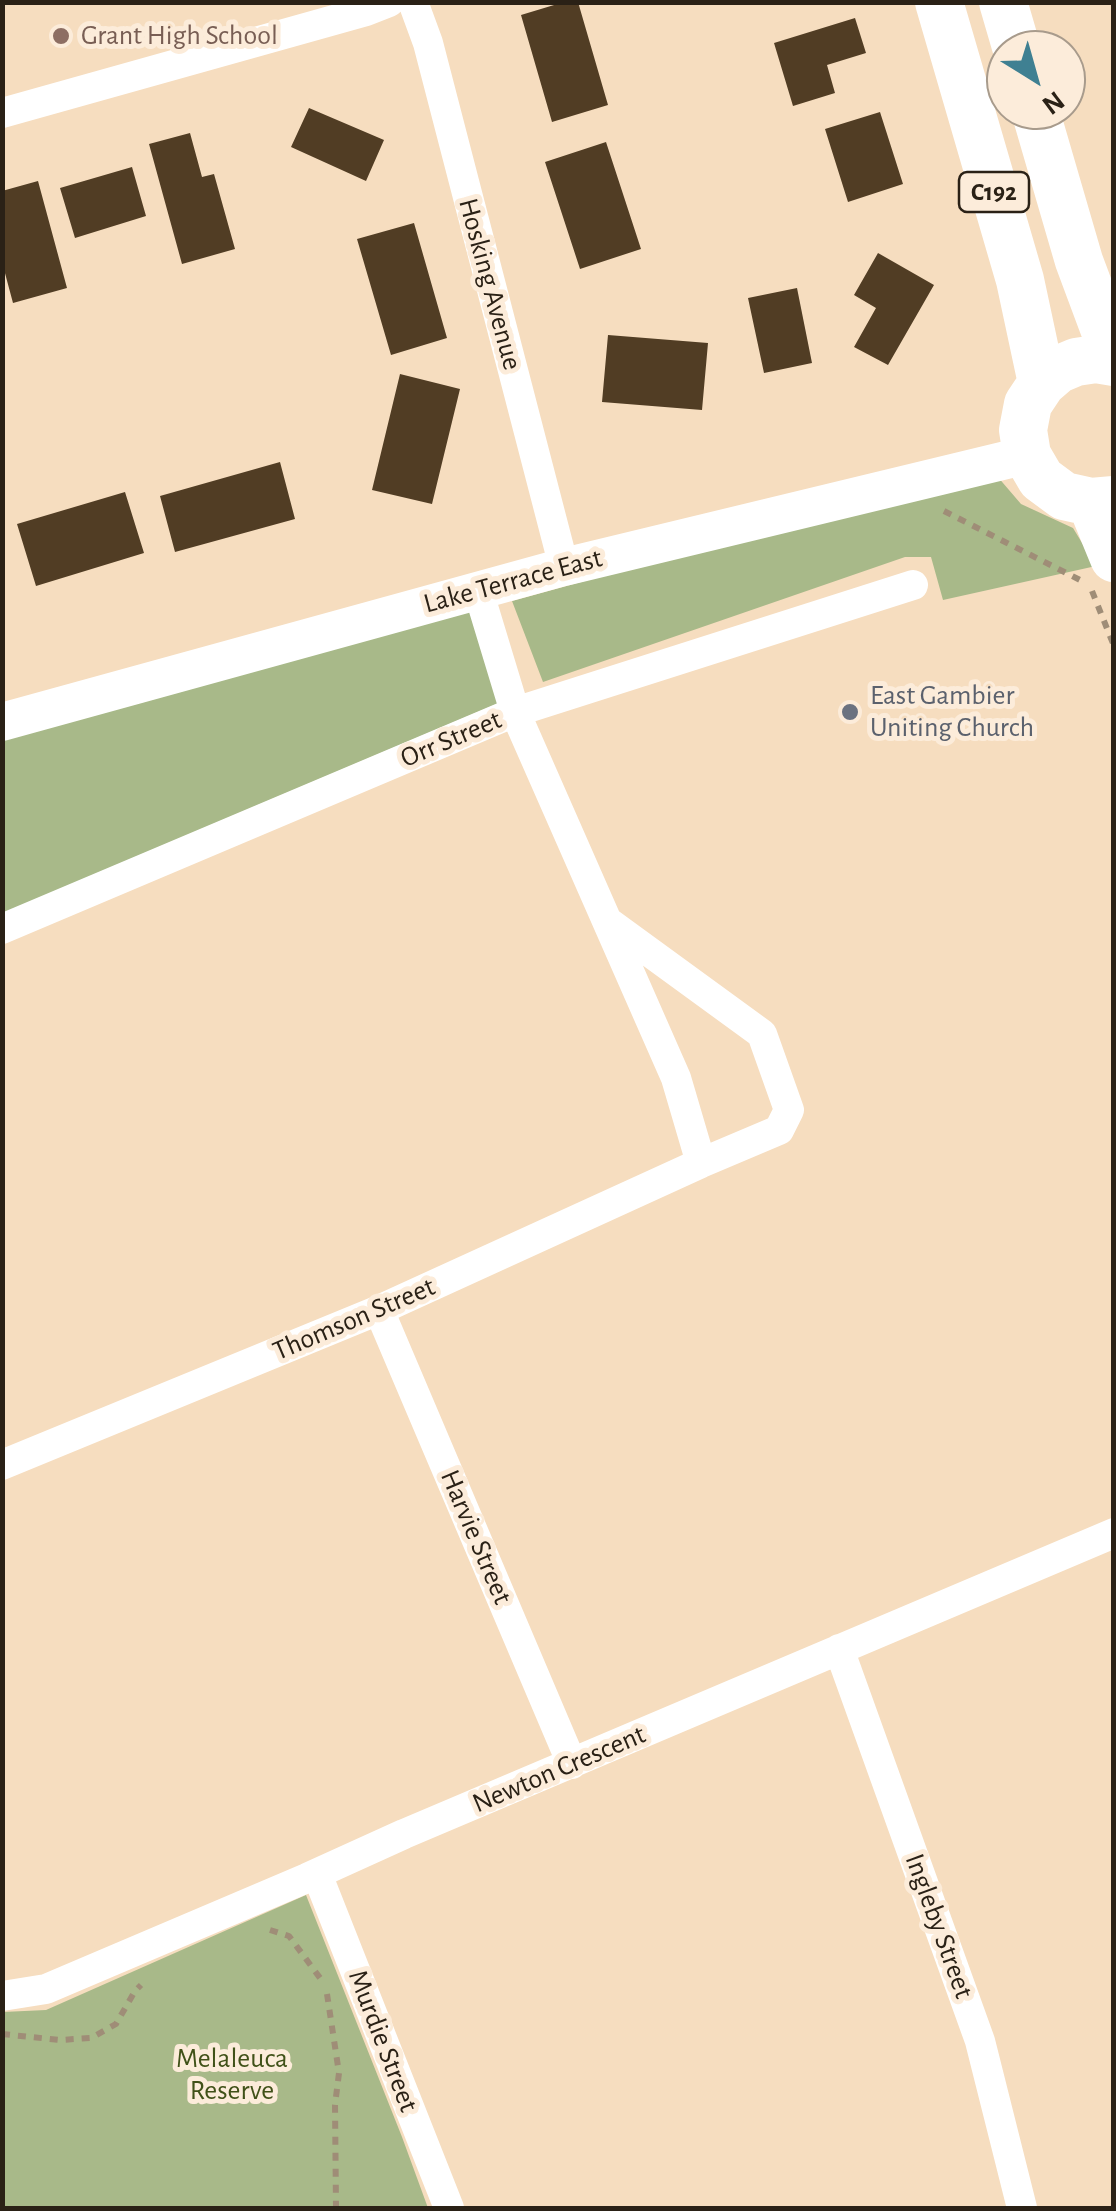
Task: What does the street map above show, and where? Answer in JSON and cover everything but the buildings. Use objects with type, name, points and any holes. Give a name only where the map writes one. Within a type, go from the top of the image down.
[{"type":"main road","name":"C192","points":[[939,2],[1020,280],[1042,383],[1076,362],[1114,359],[1079,261],[1041,130]]},
{"type":"main road","points":[[1003,2],[1011,30]]},
{"type":"main road","points":[[1042,383],[1028,404],[1024,430],[1027,455],[1042,479],[1064,496],[1102,501],[1114,558]]},
{"type":"street","points":[[2,114],[366,12],[389,2]]},
{"type":"street","name":"Hosking Avenue","points":[[414,2],[428,43],[564,567]]},
{"type":"street","name":"Lake Terrace East","points":[[2,722],[564,567],[1027,455]]},
{"type":"street","name":"Orr Street","points":[[2,930],[515,712],[913,585]]},
{"type":"street","points":[[478,590],[515,712],[676,1078],[701,1163]]},
{"type":"street","name":"Thomson Street","points":[[2,1464],[378,1310],[779,1130],[789,1110],[762,1034],[607,921]]},
{"type":"street","name":"Harvie Street","points":[[378,1310],[572,1764]]},
{"type":"street","name":"Newton Crescent","points":[[2,1996],[46,1989],[1114,1533]]},
{"type":"street","name":"Ingleby Street","points":[[839,1649],[980,2041],[1022,2208]]},
{"type":"street","name":"Murdie Street","points":[[317,1874],[449,2208]]},
{"type":"path","points":[[894,486],[1090,586],[1114,646]]},
{"type":"path","points":[[268,1929],[289,1936],[325,1984],[340,2072],[335,2106],[336,2208]]},
{"type":"path","points":[[2,2034],[60,2040],[91,2038],[116,2024],[135,1991],[146,1981]]},
{"type":"green space","points":[[991,469],[1021,504],[1073,528],[1096,566],[943,600],[931,557],[905,557],[543,682],[512,601]]},
{"type":"green space","points":[[472,606],[499,703],[3,913],[3,739]]},
{"type":"green space","name":"Melaleuca Reserve","points":[[306,1895],[428,2208],[3,2208],[3,2012],[46,2010]]},
{"type":"place","name":"Grant High School","points":[[61,36]]},
{"type":"place","name":"East Gambier Uniting Church","points":[[850,712]]}]
